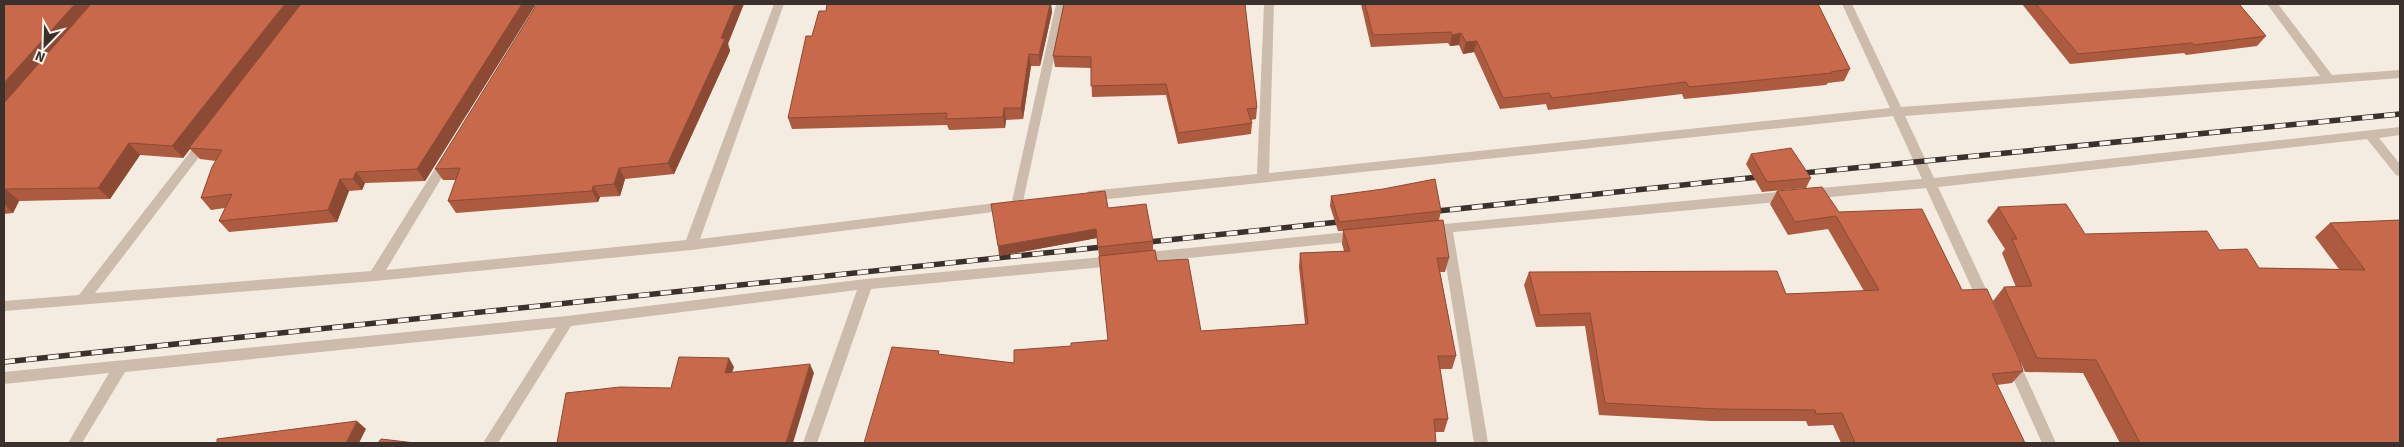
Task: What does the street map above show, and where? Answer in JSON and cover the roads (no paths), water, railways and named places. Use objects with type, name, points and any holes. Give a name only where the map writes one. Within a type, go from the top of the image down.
[{"type":"street","points":[[691,245],[778,4]]},
{"type":"street","points":[[4,306],[375,276],[691,245],[1023,203],[1061,4]]},
{"type":"street","points":[[1263,179],[1269,4]]},
{"type":"street","points":[[1847,4],[1896,112],[1932,183],[1992,318]]},
{"type":"street","points":[[2272,4],[2329,80]]},
{"type":"street","points":[[1077,198],[1896,112],[2400,74]]},
{"type":"street","points":[[82,301],[215,129]]},
{"type":"street","points":[[1416,230],[1932,183],[2400,130]]},
{"type":"street","points":[[2369,133],[2400,172]]},
{"type":"street","points":[[375,276],[453,148]]},
{"type":"street","points":[[1446,227],[1481,443]]},
{"type":"street","points":[[4,378],[567,321],[866,284],[1079,265],[1367,235]]},
{"type":"street","points":[[810,443],[866,284]]},
{"type":"street","points":[[490,443],[567,321]]},
{"type":"street","points":[[2009,354],[2049,443]]},
{"type":"street","points":[[75,443],[121,366]]},
{"type":"railway","points":[[1793,174],[2400,114]]},
{"type":"railway","points":[[1428,212],[1768,176]]},
{"type":"railway","points":[[1139,243],[1348,221]]},
{"type":"railway","points":[[4,362],[1112,246]]}]
